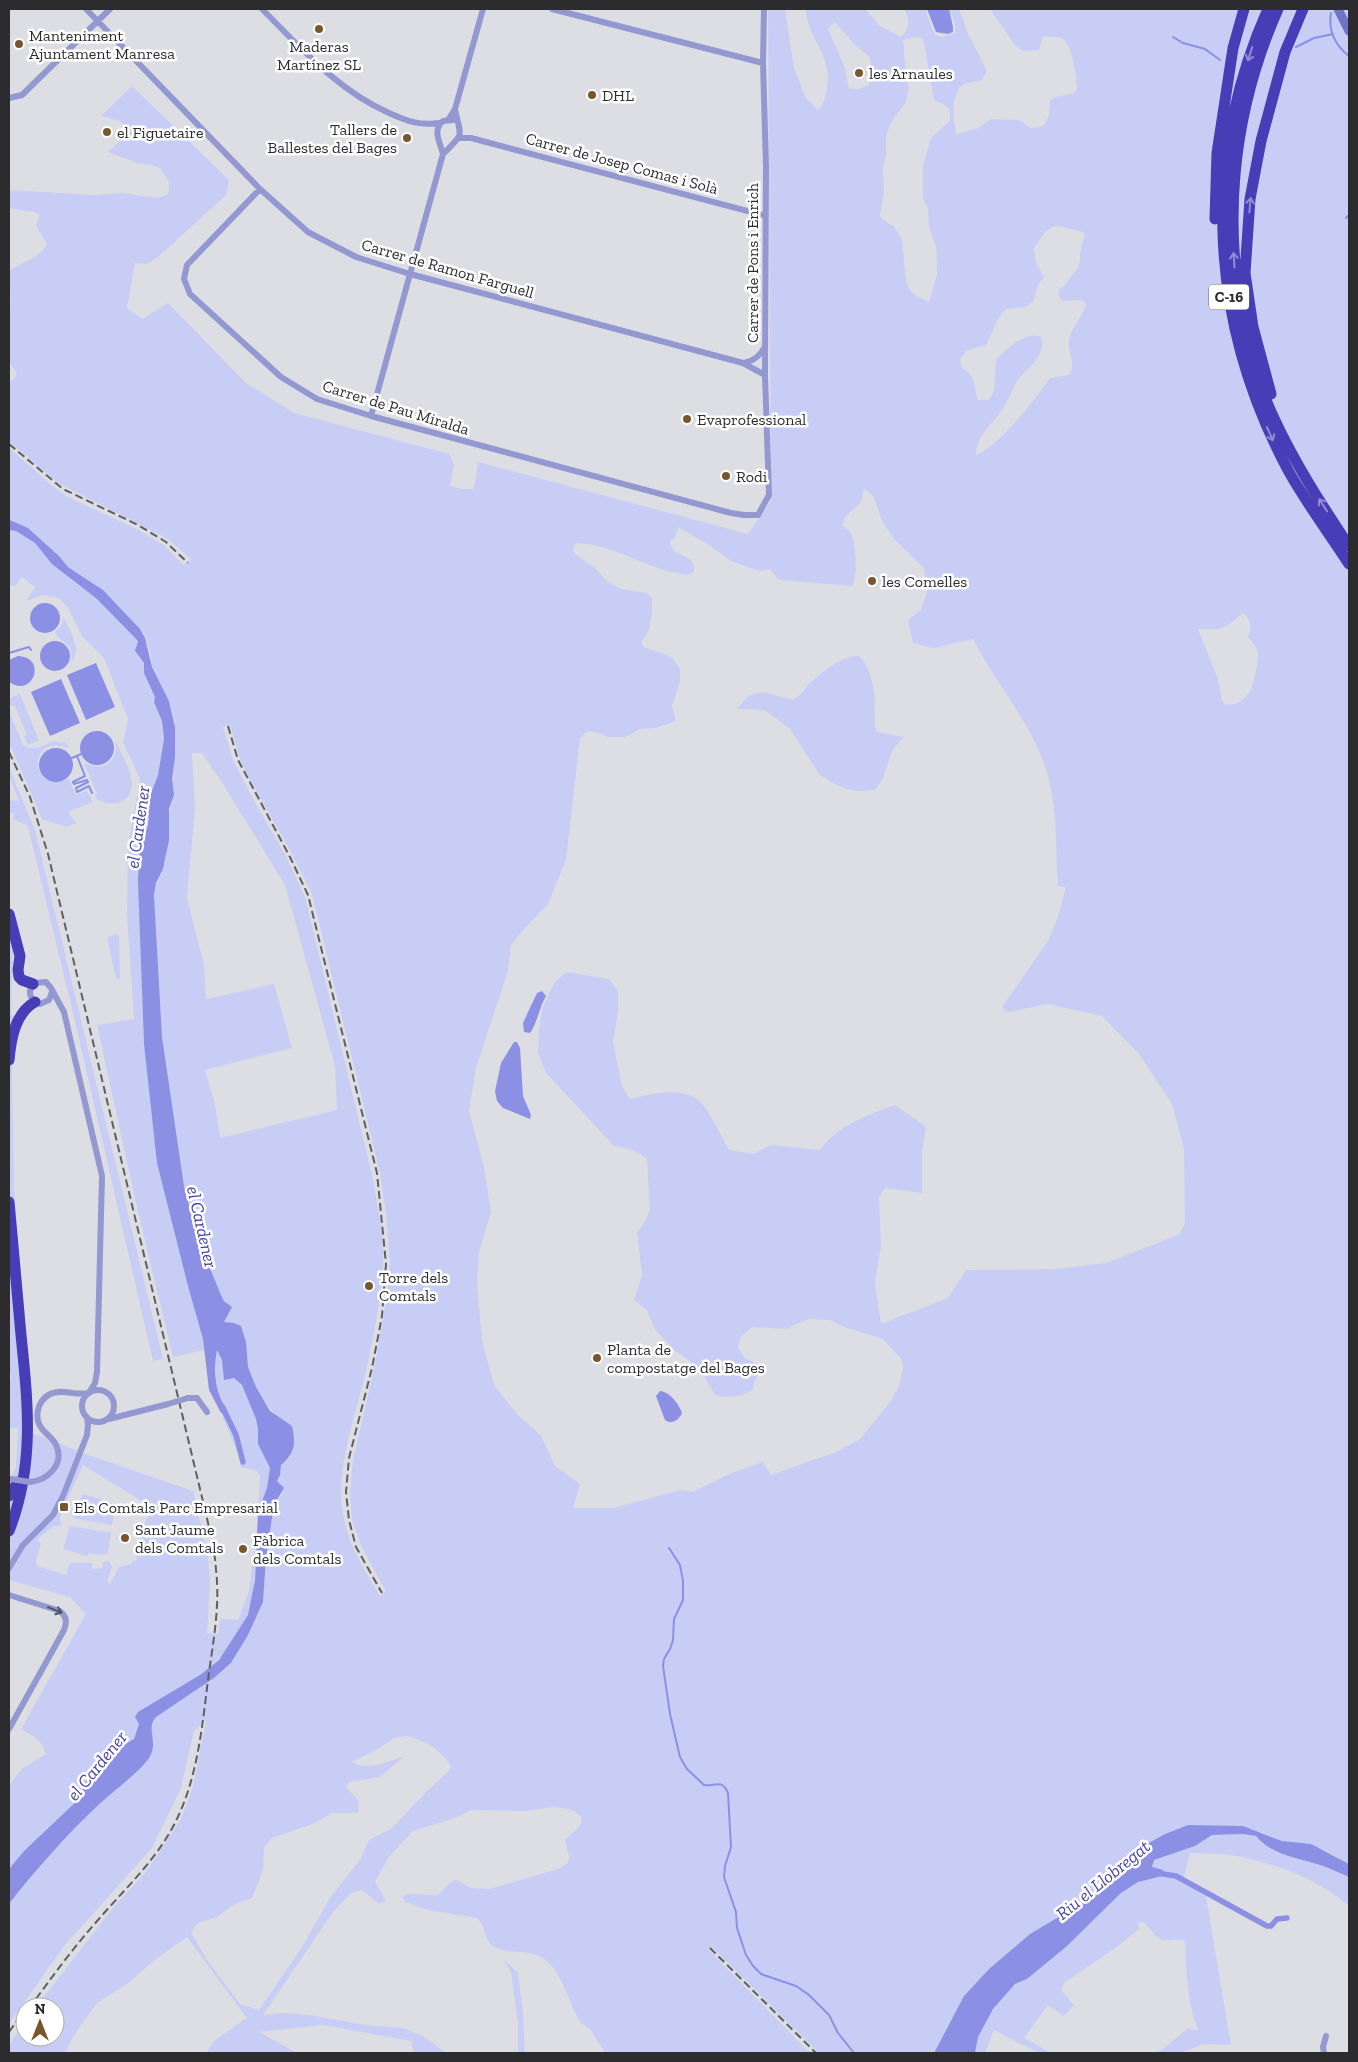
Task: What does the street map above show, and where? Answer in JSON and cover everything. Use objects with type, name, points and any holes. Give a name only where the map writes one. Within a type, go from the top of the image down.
[{"type":"highway","points":[[1244,9],[1233,48],[1217,154],[1214,204],[1217,254],[1229,330],[1242,374],[1251,389]]},
{"type":"highway","name":"C-16","points":[[1268,9],[1256,36],[1241,80],[1232,119],[1222,206],[1224,261],[1229,299],[1234,328],[1251,389],[1290,473],[1349,564]]},
{"type":"highway","name":"C-16","points":[[1278,9],[1264,41],[1239,135],[1232,216],[1234,262],[1240,311],[1261,387],[1278,425],[1303,474],[1349,546]]},
{"type":"highway","points":[[1278,425],[1253,326],[1245,273],[1246,255],[1250,199],[1261,141],[1284,52],[1303,9]]},
{"type":"highway","points":[[9,914],[20,956],[19,977],[33,984]]},
{"type":"highway","points":[[9,1060],[14,1028],[22,1013],[35,1002]]},
{"type":"highway","points":[[9,1202],[29,1426],[22,1488],[9,1531]]},
{"type":"highway","points":[[9,1266],[22,1408],[22,1447],[9,1496]]},
{"type":"highway","points":[[9,1514],[13,1480]]},
{"type":"street","name":"Carrer de Ramon Farguell","points":[[86,9],[260,189],[308,232],[331,246],[356,257],[410,274],[743,363],[765,375]]},
{"type":"street","points":[[10,98],[22,95],[110,9]]},
{"type":"street","points":[[262,9],[326,73],[344,88],[367,103],[407,121],[425,125],[448,120],[456,109],[484,9]]},
{"type":"street","points":[[552,9],[763,62]]},
{"type":"street","name":"Carrer de Pons i Enrich","points":[[758,514],[769,495],[765,375],[764,9]]},
{"type":"street","points":[[1338,9],[1349,31]]},
{"type":"street","points":[[1344,9],[1345,21]]},
{"type":"street","points":[[371,416],[443,154],[454,143],[460,131],[456,109]]},
{"type":"street","points":[[448,120],[460,131]]},
{"type":"street","points":[[440,123],[438,137],[443,154]]},
{"type":"street","points":[[425,125],[446,144],[454,143]]},
{"type":"street","name":"Carrer de Josep Comas i Solà","points":[[460,131],[471,138],[766,216]]},
{"type":"street","name":"Carrer de Pau Miralda","points":[[260,189],[187,265],[184,279],[190,294],[281,378],[317,399],[371,416],[731,513],[744,515],[758,514]]},
{"type":"street","points":[[743,363],[754,360],[761,354],[765,346]]},
{"type":"street","points":[[62,1008],[47,1002],[40,1004],[35,1002],[30,994],[33,984],[46,982],[62,1008],[68,1023],[101,1167],[103,1188],[97,1372],[95,1383],[83,1400],[82,1407]]},
{"type":"street","points":[[47,1002],[52,992]]},
{"type":"street","points":[[97,1372],[100,1384],[112,1397],[120,1412],[132,1414]]},
{"type":"street","points":[[13,1480],[30,1482],[41,1480],[51,1474],[57,1461],[55,1442],[44,1431],[38,1421],[40,1404],[43,1399],[55,1392],[78,1395],[96,1389],[104,1390]]},
{"type":"street","points":[[69,1393],[76,1398],[87,1417],[87,1435]]},
{"type":"street","points":[[9,1568],[23,1546],[53,1515],[63,1496],[87,1435],[93,1427],[109,1418],[132,1414],[188,1398],[197,1398],[207,1412]]},
{"type":"street","points":[[109,1418],[114,1412],[115,1404]]},
{"type":"street","points":[[87,1417],[92,1421],[100,1422]]},
{"type":"street","points":[[9,1595],[60,1611],[65,1615],[66,1622],[64,1630],[9,1729]]},
{"type":"street","points":[[1324,2053],[1323,2047],[1326,2036]]},
{"type":"shaded area","points":[[768,9],[785,9],[794,68],[806,98],[818,110],[825,97],[828,76],[823,56],[807,20],[806,9],[865,9],[879,25],[900,37],[906,31],[908,24],[905,9],[925,9],[935,35],[942,37],[955,33],[955,24],[950,11],[952,9],[959,9],[969,36],[986,69],[986,73],[981,81],[965,84],[957,93],[954,107],[956,134],[979,128],[990,119],[1019,120],[1031,128],[1040,127],[1044,125],[1049,116],[1050,101],[1055,97],[1074,93],[1077,89],[1069,47],[1063,39],[1043,36],[1039,50],[1023,51],[1015,45],[990,9],[1349,9],[1349,1864],[1326,1851],[1282,1841],[1261,1832],[1188,1825],[1165,1834],[1143,1846],[1099,1893],[1030,1934],[989,1969],[964,1996],[934,2053],[819,2053],[712,1947],[709,1950],[810,2053],[605,2053],[591,2030],[581,2023],[560,1978],[547,1962],[539,1956],[529,1953],[505,1951],[496,1948],[489,1942],[482,1924],[477,1918],[428,1910],[405,1902],[402,1897],[407,1894],[438,1895],[451,1882],[456,1880],[472,1888],[490,1889],[558,1869],[568,1863],[569,1857],[565,1840],[578,1828],[582,1818],[573,1810],[555,1807],[524,1811],[471,1810],[455,1818],[413,1831],[389,1857],[375,1882],[386,1901],[379,1904],[362,1890],[351,1893],[333,1912],[263,2015],[283,2013],[310,2015],[366,2025],[403,2028],[423,2036],[446,2053],[414,2053],[411,2041],[323,2025],[259,2032],[297,2053],[206,2053],[214,2041],[247,2018],[187,1937],[152,1962],[130,1982],[97,2003],[74,2035],[65,2053],[9,2053],[9,2045],[15,2036],[15,2047],[65,2047],[65,1997],[44,1997],[116,1904],[146,1872],[181,1819],[193,1786],[206,1720],[194,1731],[181,1788],[152,1848],[65,1945],[28,1997],[15,1997],[15,2016],[9,2024],[9,1904],[47,1858],[91,1811],[147,1761],[151,1726],[156,1717],[214,1678],[231,1663],[248,1635],[263,1602],[266,1558],[274,1505],[283,1493],[277,1482],[281,1465],[289,1458],[293,1438],[256,1388],[248,1369],[241,1326],[234,1323],[224,1323],[227,1304],[203,1255],[184,1186],[162,1037],[154,895],[167,851],[170,807],[173,799],[172,778],[175,758],[175,722],[169,700],[152,667],[150,651],[143,633],[114,601],[89,580],[68,567],[59,556],[28,528],[10,520],[9,448],[68,497],[137,529],[164,545],[183,565],[191,559],[168,539],[58,483],[9,441],[9,383],[15,378],[17,373],[9,362],[9,271],[40,253],[47,244],[36,226],[40,215],[34,212],[9,208],[9,190],[94,195],[123,193],[157,198],[166,195],[169,192],[169,182],[161,169],[152,165],[137,163],[108,152],[124,137],[128,128],[120,121],[101,116],[132,86],[229,180],[226,195],[158,257],[147,264],[135,263],[127,308],[142,319],[168,303],[246,383],[294,413],[449,454],[454,464],[450,486],[474,489],[478,462],[748,534],[771,501]],"holes":[[[835,22],[854,44],[870,57],[871,75],[869,85],[859,89],[849,89],[845,68],[828,29]],[[917,37],[922,38],[934,100],[950,110],[950,121],[931,138],[923,166],[923,199],[928,208],[929,228],[936,247],[937,262],[937,275],[929,302],[916,296],[910,290],[906,281],[902,239],[894,227],[882,219],[880,215],[884,191],[883,170],[886,155],[886,136],[891,122],[906,102],[909,88],[903,40]],[[1058,226],[1083,232],[1085,235],[1081,247],[1079,267],[1063,287],[1059,289],[1059,297],[1062,301],[1082,300],[1086,304],[1069,340],[1072,362],[1071,371],[1069,375],[1050,378],[1005,433],[985,451],[976,455],[979,441],[1003,409],[1017,381],[1038,358],[1042,347],[1042,340],[1039,336],[1033,335],[1021,339],[996,360],[994,391],[989,400],[978,400],[974,382],[967,371],[962,368],[960,359],[966,351],[986,345],[999,317],[1006,309],[1025,307],[1033,302],[1039,283],[1044,277],[1036,263],[1034,248],[1044,234]],[[864,488],[874,497],[881,519],[893,538],[924,568],[927,591],[921,610],[908,620],[913,643],[934,648],[973,639],[1027,727],[1044,764],[1050,784],[1055,822],[1058,886],[1065,887],[1065,891],[1058,917],[1048,941],[1002,1007],[1007,1012],[1047,1004],[1102,1016],[1139,1054],[1172,1104],[1184,1149],[1185,1223],[1180,1234],[1106,1263],[1057,1269],[966,1270],[948,1298],[881,1324],[875,1283],[881,1246],[879,1197],[885,1188],[922,1193],[922,1151],[926,1127],[895,1105],[864,1117],[845,1127],[820,1150],[771,1145],[753,1154],[729,1150],[706,1109],[698,1100],[691,1096],[683,1093],[665,1092],[630,1099],[622,1086],[613,1042],[618,1012],[618,991],[609,979],[566,972],[554,983],[543,1007],[539,1028],[538,1053],[546,1073],[614,1146],[634,1150],[647,1159],[650,1210],[645,1222],[637,1232],[642,1275],[634,1300],[646,1309],[655,1329],[673,1349],[699,1368],[715,1395],[724,1397],[744,1394],[753,1390],[754,1382],[762,1366],[745,1358],[738,1348],[741,1337],[752,1327],[786,1329],[809,1319],[830,1320],[844,1327],[883,1339],[902,1360],[903,1369],[899,1386],[891,1401],[860,1439],[836,1452],[771,1475],[763,1462],[732,1473],[692,1492],[680,1490],[614,1508],[573,1508],[580,1484],[555,1466],[541,1436],[517,1414],[494,1385],[482,1340],[477,1284],[479,1252],[491,1212],[484,1167],[469,1111],[476,1068],[508,971],[511,945],[548,904],[566,860],[580,738],[588,731],[608,737],[625,737],[640,729],[656,728],[676,721],[672,706],[680,681],[680,669],[672,658],[643,647],[642,641],[649,630],[652,598],[647,593],[621,589],[608,582],[594,567],[575,554],[573,548],[576,543],[590,544],[674,573],[688,575],[694,572],[694,565],[688,558],[675,551],[670,541],[675,538],[678,527],[709,545],[731,561],[759,571],[770,569],[780,580],[852,586],[856,568],[853,538],[851,533],[842,525],[846,516],[861,502]],[[1243,613],[1248,618],[1250,624],[1248,637],[1256,647],[1258,658],[1255,676],[1248,694],[1240,702],[1226,705],[1222,701],[1218,679],[1198,629],[1219,629],[1230,624]],[[230,725],[240,759],[249,778],[291,852],[312,894],[380,1173],[386,1213],[390,1263],[387,1296],[374,1369],[353,1460],[350,1493],[352,1520],[362,1548],[386,1591],[380,1596],[351,1543],[345,1524],[341,1485],[347,1445],[367,1367],[381,1291],[383,1266],[382,1232],[372,1175],[305,897],[286,856],[233,760],[223,727]],[[192,753],[202,753],[285,885],[335,1066],[337,1110],[220,1138],[215,1104],[205,1070],[292,1048],[274,984],[206,999],[204,965],[187,898],[195,808]],[[407,1736],[432,1746],[447,1760],[451,1766],[449,1771],[392,1828],[369,1840],[361,1858],[330,1898],[302,1947],[259,2010],[240,2004],[207,1960],[191,1932],[198,1923],[217,1917],[235,1904],[252,1898],[263,1870],[264,1847],[272,1838],[315,1823],[332,1813],[358,1813],[359,1801],[346,1787],[349,1782],[380,1777],[404,1756],[370,1766],[357,1765],[352,1762],[378,1749],[394,1738]]]},
{"type":"shaded area","points":[[9,530],[16,531],[35,543],[69,578],[97,599],[138,641],[136,645],[137,655],[144,663],[144,673],[161,716],[164,739],[158,775],[150,796],[148,826],[139,845],[138,883],[144,1044],[150,1088],[204,1350],[173,1357],[138,1212],[97,1025],[134,1019],[127,914],[128,845],[140,779],[123,742],[128,719],[104,658],[82,636],[68,608],[59,598],[42,595],[26,601],[35,587],[22,577],[15,586],[9,585]]},
{"type":"shaded area","points":[[64,618],[76,648],[73,660],[69,667],[72,661],[70,647],[55,632],[62,625]]},
{"type":"shaded area","points":[[859,656],[872,680],[875,699],[875,727],[877,732],[904,737],[893,749],[883,778],[875,790],[860,791],[847,789],[832,783],[819,774],[790,729],[766,711],[737,709],[748,696],[763,692],[793,700],[810,683],[839,661]]},
{"type":"shaded area","points":[[20,694],[39,740],[28,745],[24,736],[27,735],[15,706],[11,706],[9,701],[12,697]]},
{"type":"shaded area","points":[[9,711],[23,745],[35,748],[54,741],[65,742],[69,748],[55,745],[46,748],[40,755],[38,764],[40,772],[46,779],[56,782],[69,779],[76,795],[87,791],[93,802],[68,812],[76,823],[67,827],[42,819],[9,742]]},
{"type":"shaded area","points":[[116,741],[129,771],[132,787],[124,800],[110,803],[97,800],[95,795],[97,794],[84,763],[91,766],[104,766],[108,764],[114,755]]},
{"type":"shaded area","points":[[9,768],[35,830],[163,1359],[153,1361],[29,831],[27,825],[13,819],[14,813],[9,812],[9,800],[19,801],[9,775]]},
{"type":"shaded area","points":[[9,898],[13,951],[11,1013],[17,1027],[12,1049],[14,1189],[32,1433],[193,1491],[208,1556],[210,1582],[207,1633],[218,1634],[220,1619],[238,1620],[249,1591],[255,1544],[255,1562],[251,1608],[240,1632],[229,1647],[201,1676],[139,1724],[134,1739],[117,1749],[87,1778],[80,1798],[24,1851],[9,1869],[9,1785],[22,1769],[46,1754],[33,1736],[21,1729],[86,1614],[70,1597],[9,1580],[9,1481],[16,1467],[18,1428],[9,1428],[9,1388],[11,1377],[9,1367]],"holes":[[[83,1465],[153,1508],[143,1526],[136,1561],[119,1567],[110,1584],[107,1582],[112,1567],[109,1561],[102,1562],[103,1568],[92,1569],[92,1563],[70,1563],[66,1575],[37,1566],[36,1560],[41,1543],[37,1540],[53,1526],[61,1526],[60,1516]]]},
{"type":"shaded area","points":[[117,934],[119,937],[120,979],[116,979],[107,937]]},
{"type":"shaded area","points":[[216,1349],[222,1360],[224,1380],[234,1378],[242,1385],[256,1419],[258,1444],[270,1468],[267,1488],[258,1512],[260,1476],[256,1470],[241,1467],[239,1456],[221,1413],[227,1410],[218,1388]]},
{"type":"shaded area","points":[[83,1494],[116,1504],[112,1525],[73,1518]]},
{"type":"shaded area","points":[[70,1526],[111,1533],[108,1553],[102,1555],[89,1553],[87,1556],[63,1549]]},
{"type":"shaded area","points":[[1243,1834],[1256,1836],[1269,1848],[1277,1852],[1324,1866],[1349,1877],[1349,1906],[1337,1896],[1310,1880],[1267,1863],[1231,1855],[1190,1853],[1183,1882],[1206,1896],[1231,2045],[1204,2044],[1180,2053],[1153,2053],[1163,2049],[1187,2029],[1198,2030],[1189,1997],[1185,1941],[1160,1939],[1144,1922],[1138,1923],[1139,1929],[1118,1946],[1064,1983],[1061,1990],[1074,2005],[1064,2016],[1048,2005],[1024,2038],[1051,2053],[1039,2053],[994,2030],[985,2053],[975,2053],[977,2037],[993,2009],[1015,1984],[1027,1979],[1066,1947],[1121,1893],[1138,1882],[1162,1875],[1151,1867],[1154,1860],[1195,1846],[1212,1835]]},
{"type":"shaded area","points":[[503,1959],[518,1973],[523,2012],[525,2053],[518,2053],[518,2024],[511,1972]]},
{"type":"water","points":[[927,9],[949,9],[953,32],[948,34],[936,32]]},
{"type":"water","points":[[9,517],[10,520],[28,528],[59,556],[68,567],[103,590],[140,629],[145,638],[152,667],[169,701],[175,727],[175,758],[172,778],[174,795],[169,809],[169,840],[163,869],[156,883],[154,895],[162,1037],[184,1186],[197,1237],[224,1301],[232,1307],[224,1322],[241,1326],[246,1342],[248,1367],[256,1387],[270,1411],[292,1426],[294,1443],[292,1452],[281,1465],[277,1481],[284,1488],[274,1505],[266,1558],[263,1602],[248,1635],[231,1663],[214,1678],[156,1717],[152,1727],[153,1749],[146,1762],[70,1833],[9,1904],[9,1869],[24,1851],[80,1798],[89,1773],[102,1764],[117,1749],[134,1739],[139,1724],[135,1717],[138,1712],[200,1675],[219,1660],[248,1615],[255,1580],[258,1512],[267,1488],[270,1468],[258,1444],[256,1419],[242,1385],[234,1378],[224,1380],[222,1360],[217,1350],[216,1381],[220,1396],[227,1410],[221,1413],[209,1390],[203,1339],[157,1163],[144,1044],[138,883],[139,845],[148,826],[150,796],[158,775],[164,739],[162,721],[154,702],[155,697],[144,673],[144,663],[135,651],[138,641],[97,599],[52,564],[35,543],[16,531],[9,530]]},
{"type":"water","points":[[45,603],[56,607],[60,618],[56,629],[45,633],[34,629],[30,618],[34,607]]},
{"type":"water","points":[[55,641],[66,645],[70,656],[66,667],[55,671],[44,667],[40,656],[44,645]]},
{"type":"water","points":[[18,656],[27,658],[33,663],[35,669],[34,676],[30,682],[18,686],[9,682],[9,660]]},
{"type":"water","points":[[96,663],[115,707],[86,720],[67,675]]},
{"type":"water","points":[[61,679],[80,723],[50,736],[31,692]]},
{"type":"water","points":[[97,731],[109,736],[114,748],[109,760],[97,765],[85,760],[80,748],[85,736]]},
{"type":"water","points":[[56,748],[63,749],[68,753],[72,758],[72,772],[68,777],[63,781],[56,782],[49,781],[44,777],[40,772],[39,765],[40,758],[44,753],[49,749]]},
{"type":"water","points":[[542,991],[546,996],[534,1025],[530,1033],[524,1032],[523,1023],[537,993]]},
{"type":"water","points":[[514,1042],[517,1042],[520,1048],[523,1096],[531,1115],[530,1119],[503,1108],[497,1101],[495,1091],[501,1063]]},
{"type":"water","points":[[660,1391],[671,1396],[681,1410],[682,1413],[675,1421],[665,1420],[656,1396]]},
{"type":"water","points":[[1188,1825],[1243,1826],[1282,1841],[1311,1844],[1349,1864],[1349,1877],[1324,1866],[1277,1852],[1269,1848],[1256,1836],[1243,1834],[1212,1835],[1195,1846],[1154,1860],[1152,1867],[1163,1870],[1162,1876],[1138,1882],[1121,1893],[1066,1947],[1027,1979],[1015,1984],[993,2009],[978,2037],[975,2053],[934,2053],[964,1996],[989,1969],[1030,1934],[1099,1893],[1143,1846],[1165,1834]]},
{"type":"waterway","points":[[1331,13],[1332,32],[1336,42],[1349,56]]},
{"type":"waterway","points":[[1296,47],[1314,38],[1333,34]]},
{"type":"waterway","points":[[1173,37],[1183,43],[1205,49],[1220,60]]},
{"type":"waterway","points":[[1346,218],[1349,215]]},
{"type":"waterway","points":[[9,653],[29,647],[31,650]]},
{"type":"waterway","points":[[72,758],[81,754]]},
{"type":"waterway","points":[[77,756],[85,776],[73,782],[74,784],[87,780],[88,782],[76,788],[77,792],[89,786],[92,793]]},
{"type":"waterway","points":[[222,1406],[236,1435],[243,1462]]},
{"type":"waterway","points":[[669,1548],[680,1565],[683,1581],[683,1600],[674,1619],[673,1640],[664,1659],[663,1666],[670,1714],[680,1757],[687,1769],[704,1785],[720,1784],[726,1788],[728,1793],[731,1847],[725,1866],[724,1877],[736,1912],[737,1928],[746,1955],[761,1974],[796,1986],[809,1995],[829,2015],[838,2033],[854,2053]]},
{"type":"waterway","points":[[1157,1873],[1176,1876],[1267,1926],[1271,1926],[1277,1919],[1287,1918]]},
{"type":"railway","points":[[9,444],[63,489],[138,525],[166,542],[188,563]]},
{"type":"railway","points":[[228,726],[238,760],[290,857],[308,895],[377,1173],[386,1264],[382,1316],[372,1368],[349,1458],[346,1492],[349,1520],[356,1547],[382,1593]]},
{"type":"railway","points":[[9,752],[30,797],[48,854],[206,1514],[215,1556],[217,1582],[217,1608],[201,1734],[193,1775],[179,1814],[154,1856],[80,1941],[38,1997]]},
{"type":"railway","points":[[710,1948],[816,2053]]},
{"type":"railway","points":[[9,2032],[15,2023]]},
{"type":"place","name":"Maderas Martínez SL","points":[[319,29]]},
{"type":"place","name":"Manteniment Ajuntament Manresa","points":[[19,44]]},
{"type":"place","name":"les Arnaules","points":[[859,73]]},
{"type":"place","name":"DHL","points":[[592,95]]},
{"type":"place","name":"el Figuetaire","points":[[107,132]]},
{"type":"place","name":"Tallers de Ballestes del Bages","points":[[407,138]]},
{"type":"place","name":"Evaprofessional","points":[[687,419]]},
{"type":"place","name":"Rodi","points":[[726,476]]},
{"type":"place","name":"les Comelles","points":[[872,581]]},
{"type":"place","name":"Torre dels Comtals","points":[[369,1286]]},
{"type":"place","name":"Planta de compostatge del Bages","points":[[597,1358]]},
{"type":"place","name":"Els Comtals Parc Empresarial","points":[[64,1507]]},
{"type":"place","name":"Sant Jaume dels Comtals","points":[[125,1538]]},
{"type":"place","name":"Fàbrica dels Comtals","points":[[243,1549]]},
{"type":"water label","name":"el Cardener","points":[[138,827]]},
{"type":"water label","name":"el Cardener","points":[[202,1227]]},
{"type":"water label","name":"el Cardener","points":[[97,1766]]},
{"type":"water label","name":"Riu el Llobregat","points":[[1103,1880]]}]
